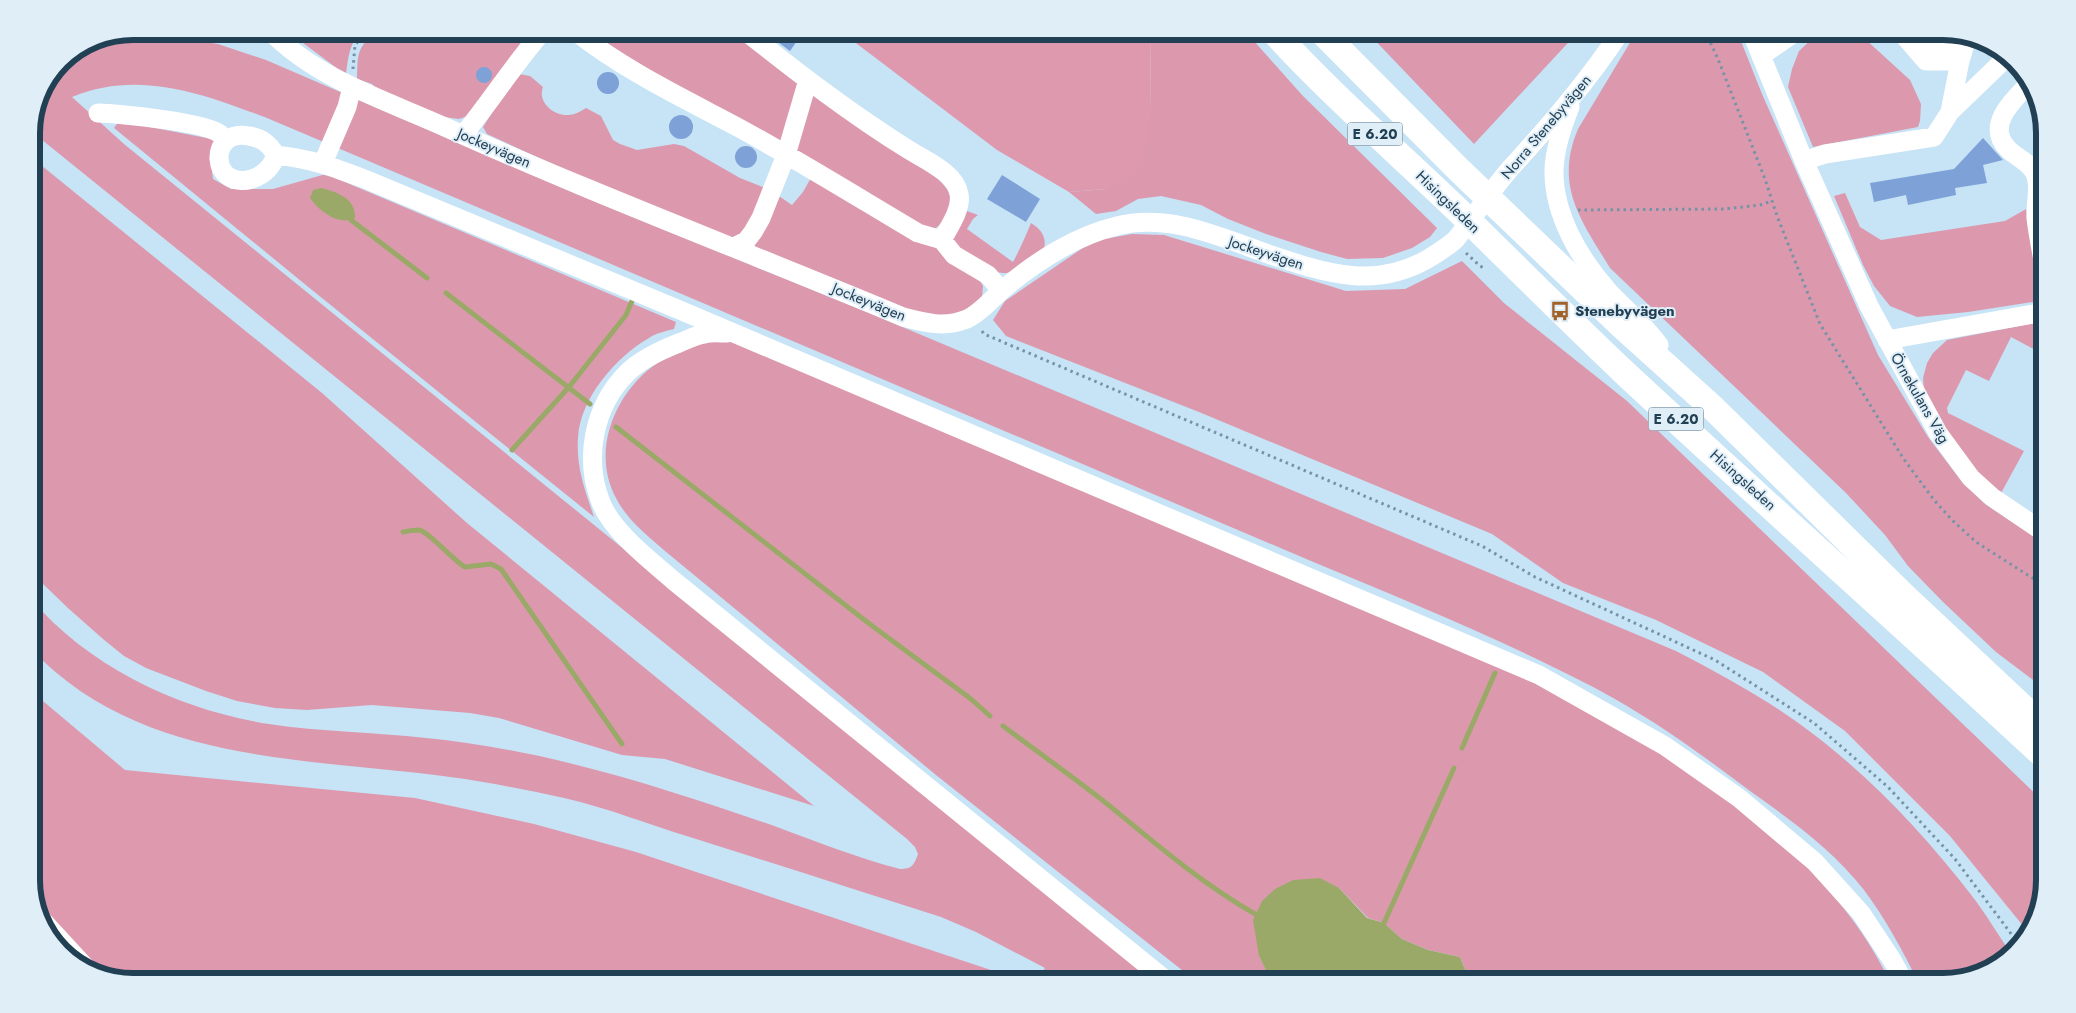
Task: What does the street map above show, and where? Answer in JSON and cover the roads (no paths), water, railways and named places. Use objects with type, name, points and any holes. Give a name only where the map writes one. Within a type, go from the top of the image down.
[{"type":"highway","name":"Hisingsleden","points":[[1282,40],[1462,231],[1502,256],[1636,382],[2036,720]]},
{"type":"highway","name":"Hisingsleden","points":[[1330,40],[1488,197],[1622,326],[1714,408],[1895,603],[2036,748]]},
{"type":"highway","points":[[1895,603],[2036,704]]},
{"type":"highway","points":[[1895,603],[1943,682],[2036,770]]},
{"type":"street","name":"Jockeyvägen","points":[[280,40],[297,56],[352,87],[463,135],[903,317],[927,323],[948,324],[969,318],[1001,290],[1070,244],[1108,228],[1128,223],[1147,222],[1186,226],[1317,270],[1345,276],[1371,276],[1400,271],[1423,262],[1462,231]]},
{"type":"street","points":[[463,135],[535,40]]},
{"type":"street","points":[[586,40],[642,75],[786,155],[918,232],[942,240],[954,255],[988,275],[1001,290]]},
{"type":"street","points":[[757,40],[879,132],[944,172],[956,184],[960,194],[959,202],[942,240]]},
{"type":"street","name":"Norra Stenebyvägen","points":[[1462,231],[1502,179],[1574,96],[1614,40]]},
{"type":"street","name":"Örnekulans Väg","points":[[1755,40],[1804,161],[1868,306],[1938,433],[1972,478],[1992,498],[2036,527]]},
{"type":"street","points":[[1761,56],[1784,40]]},
{"type":"street","points":[[1908,40],[1926,61],[1960,61]]},
{"type":"street","points":[[1925,40],[1936,50],[1960,61]]},
{"type":"street","points":[[1952,41],[1960,61]]},
{"type":"street","points":[[1950,112],[1965,43]]},
{"type":"street","points":[[1804,161],[1825,154],[1934,137],[1950,112],[2002,62]]},
{"type":"street","points":[[734,247],[746,241],[753,232],[786,155],[808,80]]},
{"type":"street","points":[[323,163],[347,108],[352,87]]},
{"type":"street","points":[[2024,89],[2003,113],[1999,123],[1999,134],[2009,150],[2027,163],[2036,177]]},
{"type":"street","points":[[1574,96],[1560,135],[1554,169],[1556,197],[1562,214],[1584,260],[1609,291],[1657,343],[1676,375]]},
{"type":"street","points":[[98,113],[122,114],[195,126],[220,134],[225,140]]},
{"type":"street","points":[[276,155],[273,164],[262,174],[250,179],[232,179],[223,172],[218,163],[219,150],[225,140],[234,136],[258,138],[270,146],[276,155],[303,158],[323,163],[682,311],[1539,675],[1665,746],[1739,798],[1815,862],[1862,913],[1899,973]]},
{"type":"street","name":"Örnekulans Väg","points":[[1887,340],[2036,314]]},
{"type":"street","points":[[728,332],[704,334],[661,350],[627,373],[614,390],[596,424],[593,460],[595,483],[600,501],[609,517],[644,555],[674,581],[1157,973]]},
{"type":"waterway","points":[[351,220],[427,278]]},
{"type":"waterway","points":[[446,293],[590,404]]},
{"type":"waterway","points":[[512,450],[569,387],[626,315],[632,301]]},
{"type":"waterway","points":[[616,427],[871,625],[971,699],[990,716]]},
{"type":"waterway","points":[[403,532],[419,530],[423,532],[465,567],[491,564],[501,569],[622,744]]},
{"type":"waterway","points":[[1462,748],[1495,673]]},
{"type":"waterway","points":[[1003,726],[1098,797],[1199,877],[1255,914]]},
{"type":"waterway","points":[[1384,923],[1454,768]]},
{"type":"place","name":"Stenebyvägen","points":[[1560,311]]}]
